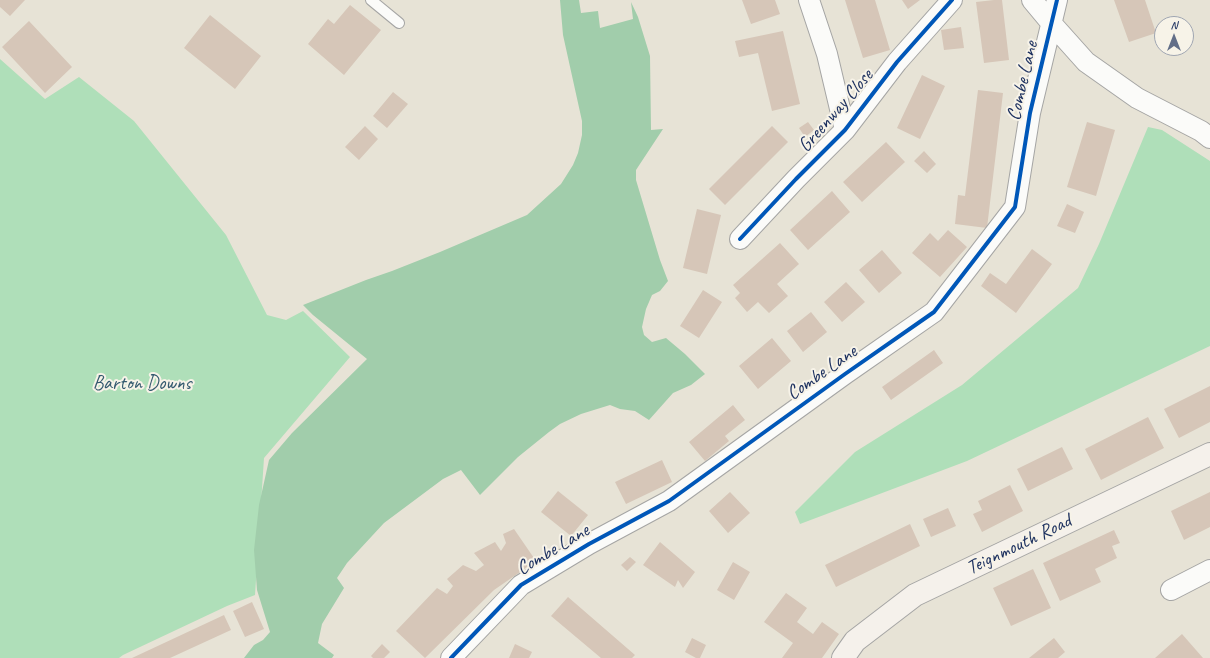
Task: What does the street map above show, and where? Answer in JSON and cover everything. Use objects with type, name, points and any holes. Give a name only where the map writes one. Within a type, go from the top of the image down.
[{"type":"main road","name":"Teignmouth Road","points":[[842,658],[855,641],[915,595],[1210,454]]},
{"type":"street","points":[[809,0],[827,54],[845,130]]},
{"type":"street","name":"Greenway Close","points":[[740,239],[796,179],[845,130],[897,62],[952,0]]},
{"type":"street","points":[[1032,0],[1086,62],[1137,98],[1201,131],[1210,138]]},
{"type":"street","name":"Combe Lane","points":[[451,658],[521,585],[589,544],[669,501],[845,374],[934,312],[1014,206],[1030,112],[1057,0]]},
{"type":"street","points":[[1171,590],[1210,570]]},
{"type":"lane","points":[[371,0],[399,23]]},
{"type":"green space","points":[[560,0],[579,0],[581,13],[598,11],[600,28],[633,19],[631,2],[638,17],[650,56],[651,130],[663,129],[636,170],[636,180],[660,260],[668,281],[660,291],[652,295],[646,309],[642,327],[644,335],[652,342],[666,338],[705,374],[691,385],[673,393],[649,420],[635,411],[620,409],[610,405],[581,414],[560,424],[518,457],[480,495],[461,470],[443,479],[384,523],[347,563],[337,578],[344,588],[322,624],[318,643],[334,655],[332,658],[244,658],[254,645],[263,640],[270,632],[257,590],[254,550],[259,505],[269,460],[292,433],[367,359],[303,305],[440,252],[527,215],[561,184],[573,165],[578,153],[582,135],[582,121],[563,35]]},
{"type":"green space","name":"Barton Downs","points":[[0,59],[45,99],[79,77],[134,121],[226,235],[267,315],[286,320],[303,311],[350,357],[264,458],[255,595],[227,606],[119,658],[0,658]]},
{"type":"green space","points":[[1148,127],[1162,130],[1210,161],[1210,346],[967,461],[800,524],[795,512],[855,452],[962,385],[1078,288],[1099,244]]},
{"type":"building","points":[[0,0],[25,0],[10,16],[0,7]]},
{"type":"building","points":[[742,0],[775,0],[780,14],[751,24]]},
{"type":"building","points":[[845,0],[875,0],[890,50],[863,58]]},
{"type":"building","points":[[902,0],[920,0],[908,9]]},
{"type":"building","points":[[1002,0],[1009,60],[984,63],[976,2]]},
{"type":"building","points":[[1114,0],[1145,0],[1154,27],[1154,34],[1129,42]]},
{"type":"building","points":[[350,5],[381,30],[344,75],[308,44],[328,19],[334,24]]},
{"type":"building","points":[[210,15],[261,56],[235,89],[184,48]]},
{"type":"building","points":[[29,21],[72,67],[45,93],[2,47]]},
{"type":"building","points":[[961,27],[964,48],[944,50],[941,30]]},
{"type":"building","points":[[783,31],[800,104],[772,111],[758,53],[739,57],[735,41]]},
{"type":"building","points":[[922,75],[945,86],[920,139],[897,128]]},
{"type":"building","points":[[978,90],[1003,93],[987,228],[955,224],[958,195],[965,196]]},
{"type":"building","points":[[393,92],[408,104],[387,128],[373,116]]},
{"type":"building","points":[[808,122],[814,130],[805,137],[799,128]]},
{"type":"building","points":[[1087,122],[1115,130],[1096,196],[1067,187]]},
{"type":"building","points":[[365,126],[378,139],[359,160],[345,147]]},
{"type":"building","points":[[772,126],[788,142],[725,205],[709,189]]},
{"type":"building","points":[[886,142],[905,162],[862,202],[843,182]]},
{"type":"building","points":[[924,151],[936,164],[927,173],[914,161]]},
{"type":"building","points":[[832,191],[850,212],[808,250],[790,230]]},
{"type":"building","points":[[1067,204],[1084,212],[1075,233],[1057,226]]},
{"type":"building","points":[[697,209],[721,215],[707,274],[683,268]]},
{"type":"building","points":[[948,230],[967,247],[940,277],[912,253],[930,233],[938,241]]},
{"type":"building","points":[[780,243],[799,264],[777,284],[788,296],[769,313],[758,302],[747,312],[735,298],[740,293],[733,285]]},
{"type":"building","points":[[1032,249],[1052,264],[1016,313],[981,286],[990,273],[1006,284]]},
{"type":"building","points":[[882,250],[902,273],[879,293],[859,270]]},
{"type":"building","points":[[846,282],[865,302],[842,322],[824,302]]},
{"type":"building","points":[[703,290],[722,302],[699,338],[680,326]]},
{"type":"building","points":[[811,312],[827,332],[803,352],[787,331]]},
{"type":"building","points":[[772,338],[791,361],[758,389],[739,366]]},
{"type":"building","points":[[934,350],[943,363],[891,400],[882,387]]},
{"type":"building","points":[[1210,386],[1210,422],[1179,438],[1164,409]]},
{"type":"building","points":[[733,405],[745,420],[725,436],[729,441],[705,461],[689,442]]},
{"type":"building","points":[[1148,417],[1164,448],[1101,480],[1085,449]]},
{"type":"building","points":[[1062,447],[1073,469],[1028,491],[1017,469]]},
{"type":"building","points":[[662,460],[672,482],[626,504],[615,482]]},
{"type":"building","points":[[1010,485],[1023,511],[982,532],[973,514],[982,510],[978,501]]},
{"type":"building","points":[[558,491],[588,515],[571,536],[541,512]]},
{"type":"building","points":[[730,492],[750,513],[728,533],[709,511]]},
{"type":"building","points":[[1210,492],[1210,527],[1184,540],[1171,511]]},
{"type":"building","points":[[948,508],[956,526],[931,537],[923,519]]},
{"type":"building","points":[[910,524],[920,546],[836,587],[825,565]]},
{"type":"building","points":[[514,529],[536,561],[494,590],[425,658],[396,631],[437,588],[447,594],[453,586],[447,579],[463,565],[476,571],[484,565],[474,553],[495,542],[501,551],[506,543],[503,534]]},
{"type":"building","points":[[1114,530],[1120,543],[1112,546],[1117,558],[1095,569],[1101,582],[1060,601],[1043,563]]},
{"type":"building","points":[[660,542],[695,572],[683,588],[678,580],[675,587],[643,565]]},
{"type":"building","points":[[630,557],[636,562],[627,571],[621,565]]},
{"type":"building","points":[[733,562],[750,572],[734,600],[717,590]]},
{"type":"building","points":[[1033,569],[1051,608],[1011,626],[993,588]]},
{"type":"building","points":[[786,593],[807,608],[797,622],[813,634],[822,622],[839,634],[822,658],[782,658],[793,643],[764,622]]},
{"type":"building","points":[[568,597],[635,655],[632,658],[601,658],[551,616]]},
{"type":"building","points":[[252,602],[264,629],[245,637],[233,611]]},
{"type":"building","points":[[224,615],[231,630],[170,658],[132,658]]},
{"type":"building","points":[[1182,634],[1203,658],[1155,658]]},
{"type":"building","points":[[692,638],[706,645],[700,658],[696,658],[685,652]]},
{"type":"building","points":[[1054,638],[1065,652],[1058,658],[1029,658]]},
{"type":"building","points":[[382,644],[390,652],[384,658],[373,658],[371,656]]},
{"type":"building","points":[[515,644],[532,652],[529,658],[509,658]]},
{"type":"cycle path","points":[[740,239],[796,179],[845,130],[897,62],[952,0]]},
{"type":"cycle path","points":[[451,658],[521,585],[589,544],[669,501],[845,374],[934,312],[1015,207],[1030,113],[1057,0]]}]
